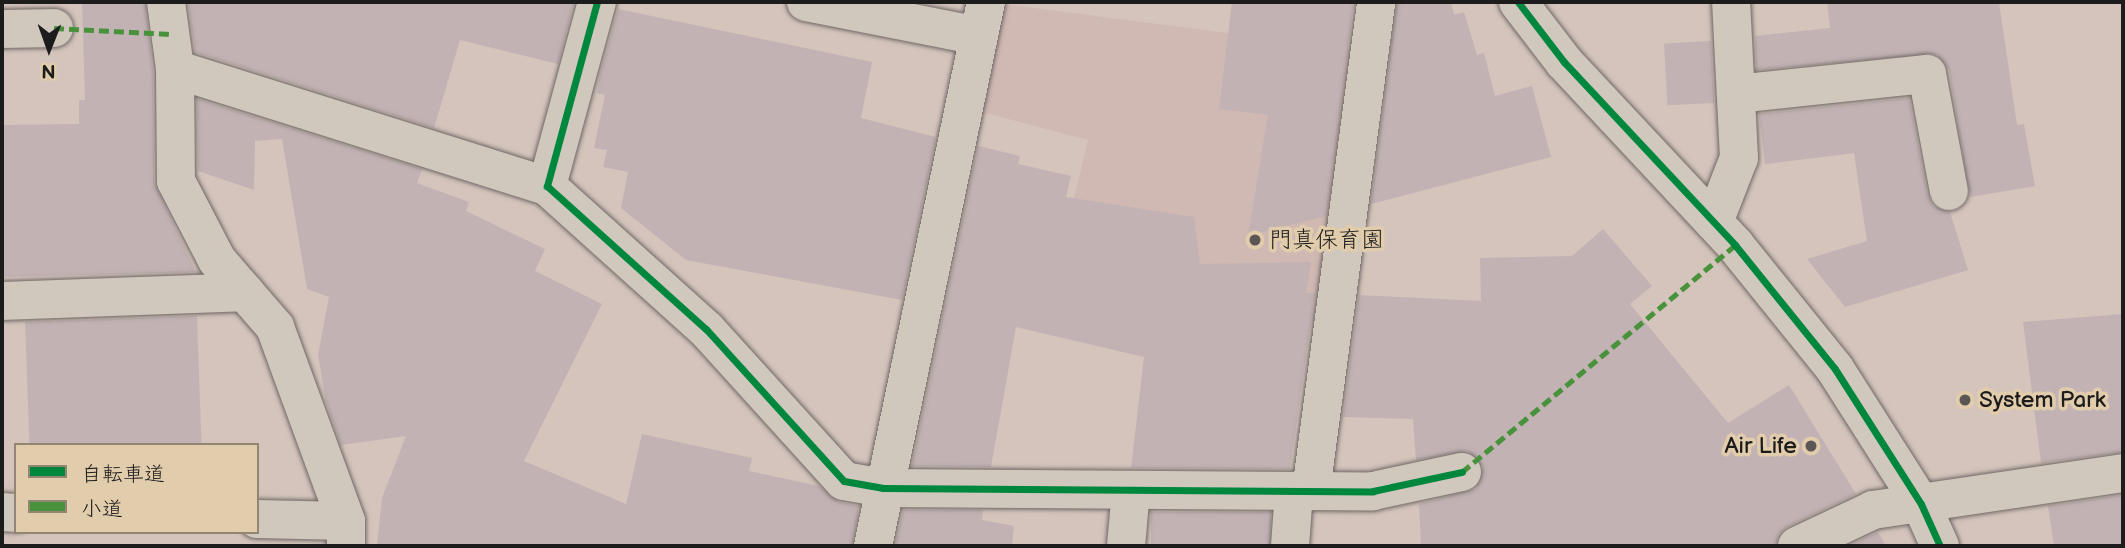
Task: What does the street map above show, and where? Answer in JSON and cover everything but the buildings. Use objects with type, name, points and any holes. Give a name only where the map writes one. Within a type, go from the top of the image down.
[{"type":"street","points":[[166,2],[175,69],[176,181],[217,260],[275,327],[346,534],[259,519]]},
{"type":"street","points":[[547,186],[597,2]]},
{"type":"street","points":[[806,2],[983,19],[873,546]]},
{"type":"street","points":[[1290,546],[1302,491],[1376,2]]},
{"type":"street","points":[[1518,2],[1564,61],[1714,222],[1835,369],[1921,503],[1940,546]]},
{"type":"street","points":[[1714,222],[1739,158],[1731,2]]},
{"type":"street","points":[[2,29],[54,28]]},
{"type":"street","points":[[175,69],[547,186],[706,329],[845,481],[883,488],[1373,491],[1462,472]]},
{"type":"street","points":[[1737,94],[1927,74],[1949,191]]},
{"type":"street","points":[[2,301],[245,292]]},
{"type":"street","points":[[1797,546],[1873,510],[2123,473]]},
{"type":"street","points":[[1126,546],[1131,490]]},
{"type":"shaded area","points":[[1002,4],[1351,49],[1314,323],[1057,270],[1088,140],[975,110]]},
{"type":"marked path","points":[[54,28],[171,34]]},
{"type":"marked path","points":[[1462,472],[1735,245]]},
{"type":"cycle path","points":[[597,2],[547,186],[706,329],[844,481],[883,488],[1373,491],[1462,472]]},
{"type":"cycle path","points":[[1518,2],[1564,62],[1735,245],[1835,369],[1921,504],[1940,546]]},
{"type":"place","name":"門真保育園","points":[[1255,240]]},
{"type":"place","name":"System Park","points":[[1965,400]]},
{"type":"place","name":"Air Life","points":[[1811,446]]}]
